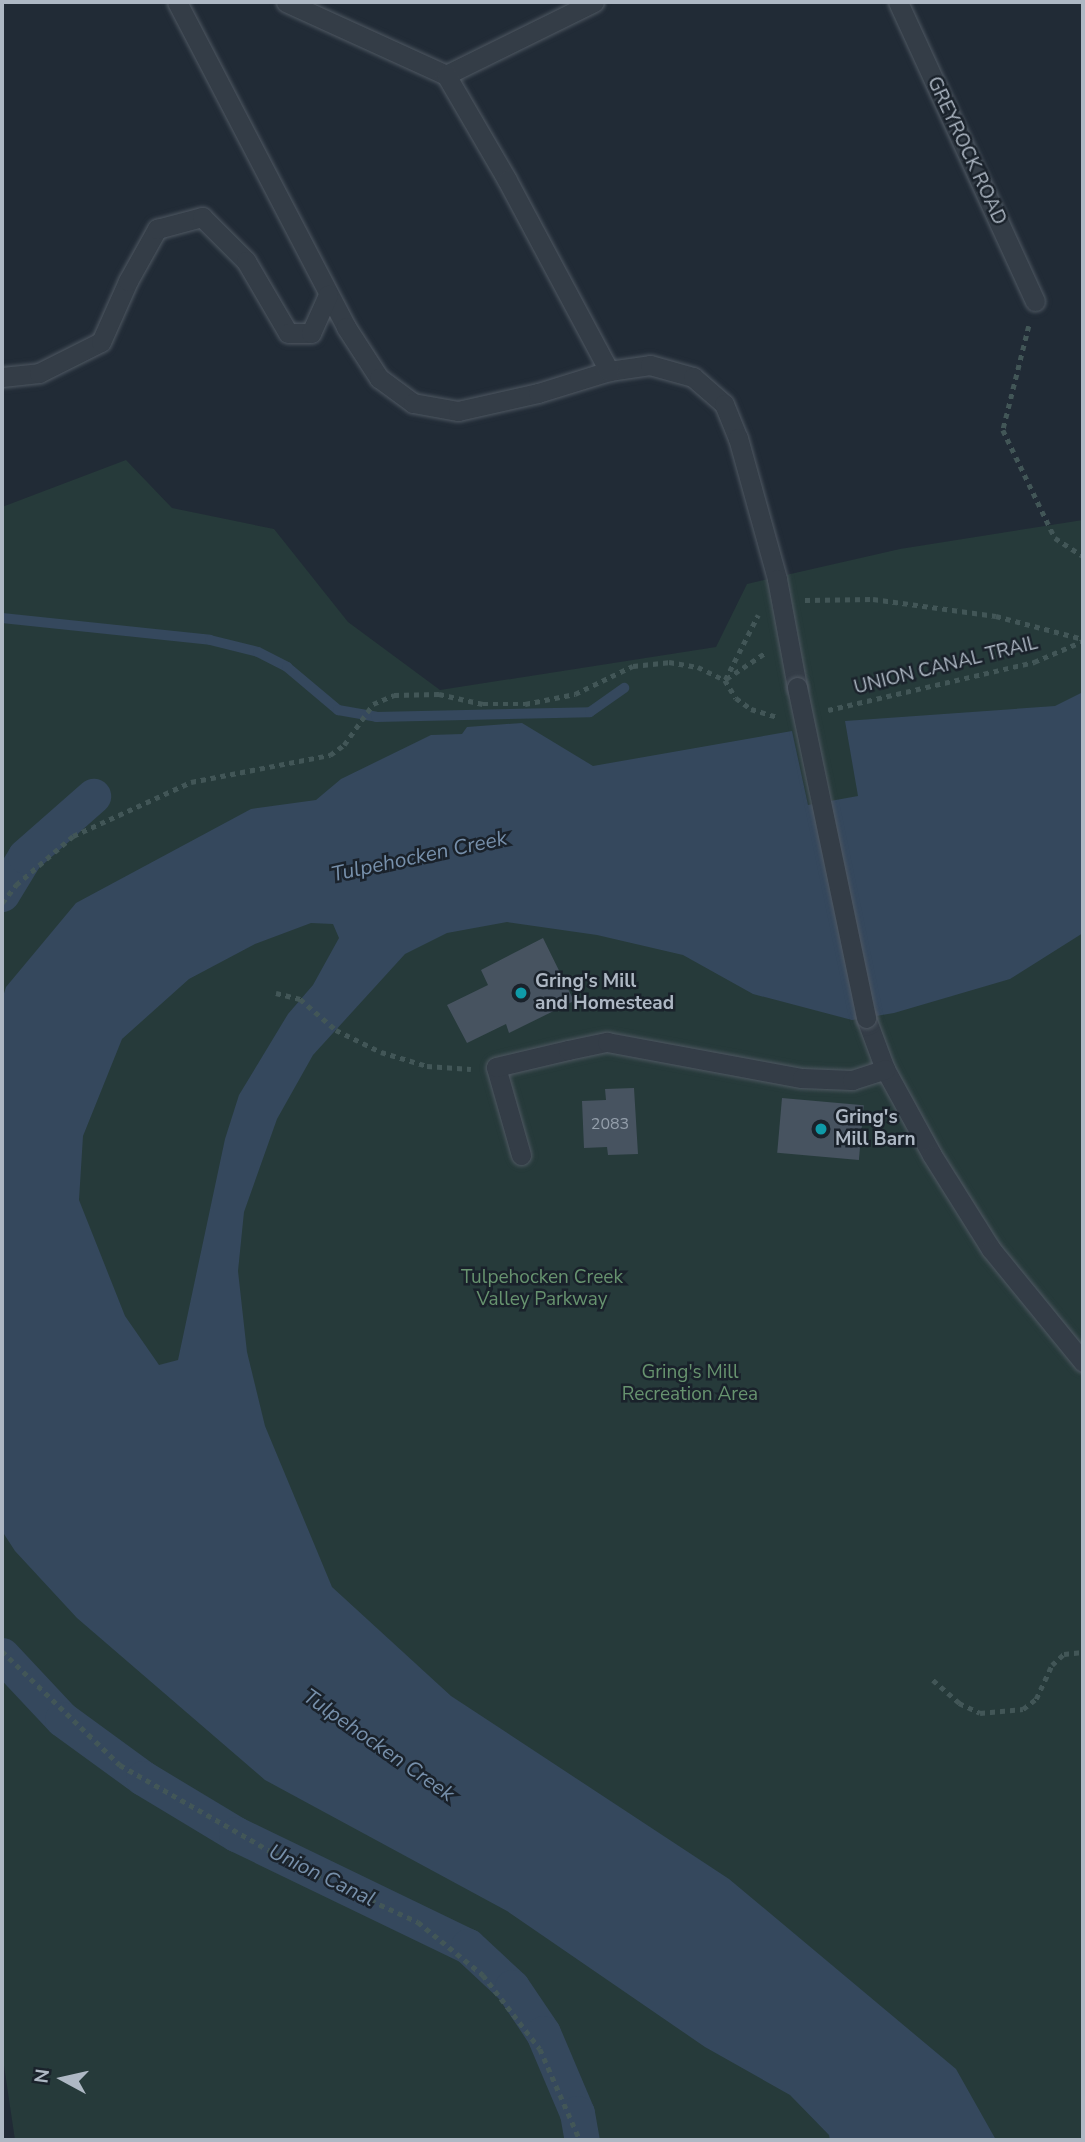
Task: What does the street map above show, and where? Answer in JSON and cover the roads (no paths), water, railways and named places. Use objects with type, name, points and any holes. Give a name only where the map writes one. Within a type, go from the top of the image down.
[{"type":"lane","points":[[177,2],[328,295],[379,378],[413,403],[458,411],[538,393],[609,371],[650,365],[693,377],[724,404],[738,439],[778,579],[780,603],[866,1017],[885,1069],[932,1155],[991,1249],[1083,1362]]},
{"type":"lane","points":[[286,2],[446,75],[507,180],[609,371]]},
{"type":"lane","points":[[446,75],[594,2]]},
{"type":"lane","name":"GREYROCK ROAD","points":[[898,2],[1035,301]]},
{"type":"lane","points":[[2,376],[39,373],[102,342],[128,281],[157,229],[202,217],[246,261],[288,333],[312,334],[328,295]]},
{"type":"lane","points":[[521,1155],[496,1067],[607,1042],[802,1078],[852,1080],[885,1069]]},
{"type":"water","name":"Tulpehocken Creek","points":[[1083,692],[1083,933],[1010,979],[894,1013],[852,1020],[753,994],[683,955],[597,935],[507,922],[447,933],[405,954],[313,1055],[277,1119],[244,1212],[238,1271],[247,1352],[265,1426],[332,1587],[451,1696],[729,1879],[956,2069],[996,2140],[830,2140],[829,2135],[790,2095],[705,2047],[507,1911],[265,1780],[77,1618],[15,1551],[2,1531],[2,1000],[6,987],[76,903],[251,809],[316,800],[341,779],[431,735],[462,734],[467,727],[522,723],[593,766],[792,731],[808,805],[858,796],[845,721],[1055,706]],"holes":[[[311,923],[333,924],[339,938],[313,985],[288,1014],[239,1095],[225,1139],[178,1360],[159,1365],[125,1316],[79,1200],[83,1136],[122,1039],[189,979],[255,944]]]},
{"type":"waterway","points":[[2,618],[210,640],[258,652],[287,667],[338,710],[376,717],[590,712],[624,688]]},
{"type":"waterway","name":"Union Canal","points":[[2,894],[25,856],[93,796]]},
{"type":"waterway","name":"Union Canal","points":[[2,1655],[62,1719],[143,1778],[236,1834],[468,1946],[512,1987],[543,2033],[577,2113],[582,2140]]},
{"type":"place","name":"Gring's Mill and Homestead","points":[[521,993]]},
{"type":"place","name":"Gring's Mill Barn","points":[[821,1129]]},
{"type":"park label","name":"Tulpehocken Creek Valley Parkway","points":[[542,1289]]},
{"type":"park label","name":"Gring's Mill Recreation Area","points":[[690,1384]]}]
